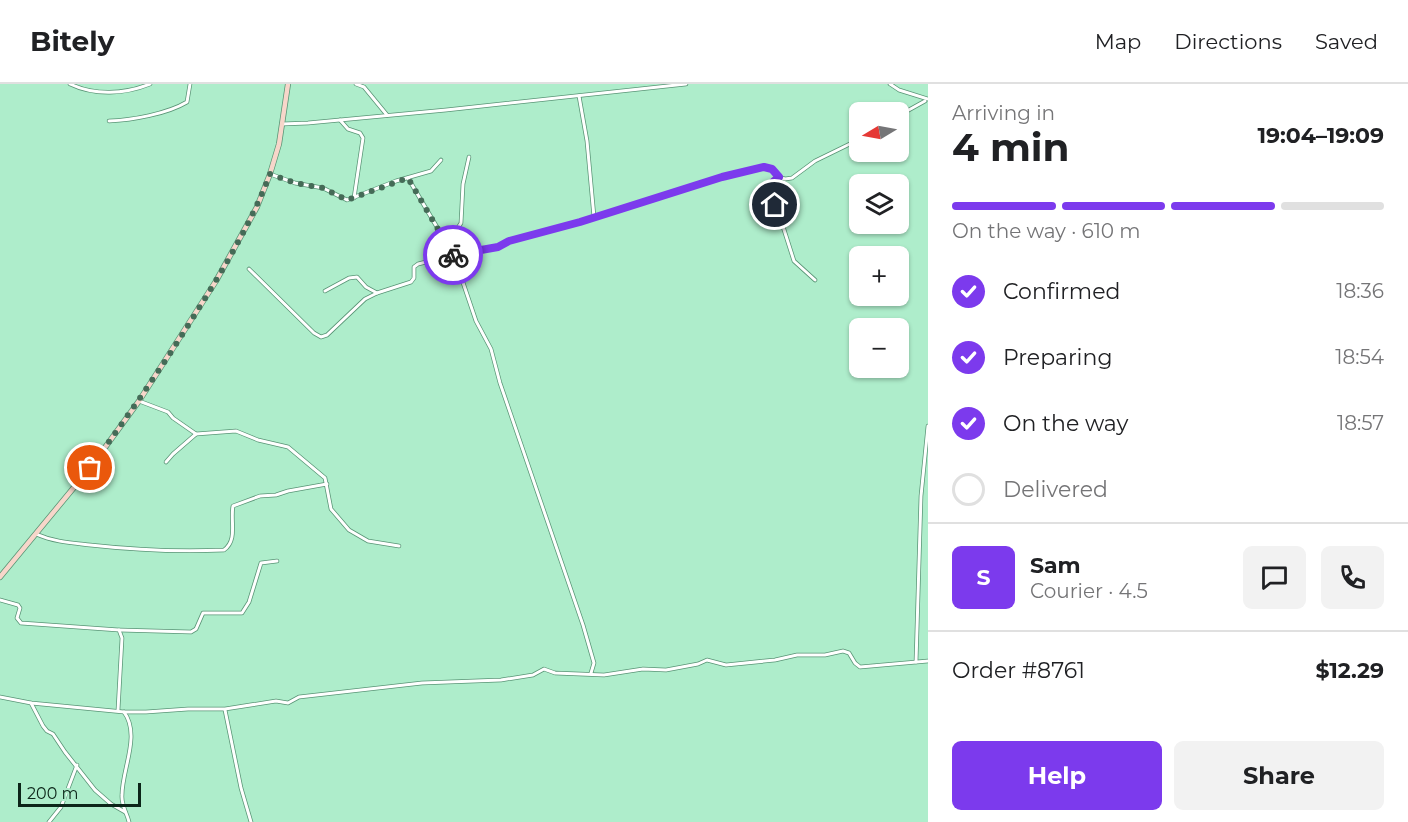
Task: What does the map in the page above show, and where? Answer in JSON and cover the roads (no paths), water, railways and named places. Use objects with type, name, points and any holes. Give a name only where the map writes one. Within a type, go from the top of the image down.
[{"type":"main road","points":[[0,577],[90,468],[139,401],[227,262],[257,207],[270,174],[279,144],[288,84]]},
{"type":"street","points":[[70,84],[98,92],[111,93],[150,84]]},
{"type":"street","points":[[110,121],[174,109],[187,102],[190,84]]},
{"type":"street","points":[[356,84],[364,87],[387,115]]},
{"type":"street","points":[[282,123],[387,115],[686,84]]},
{"type":"street","points":[[890,84],[899,90],[927,100]]},
{"type":"street","points":[[579,96],[587,141],[594,217]]},
{"type":"street","points":[[909,110],[927,100]]},
{"type":"street","points":[[340,119],[348,129],[360,133],[363,138],[354,198]]},
{"type":"street","points":[[249,269],[314,333],[321,337],[327,335],[365,299],[411,282],[414,278],[414,267],[418,264],[474,250],[498,247],[509,241],[722,177],[764,167],[772,169],[779,177],[792,178],[815,161],[849,144]]},
{"type":"street","points":[[447,245],[461,223],[463,184],[469,157]]},
{"type":"street","points":[[270,174],[295,183],[323,188],[344,200],[432,171],[441,160]]},
{"type":"street","points":[[779,177],[769,187],[770,193],[794,261],[814,280]]},
{"type":"street","points":[[408,178],[454,256],[476,321],[491,349],[500,383],[583,625],[594,663],[590,675]]},
{"type":"street","points":[[325,291],[350,278],[357,277],[366,287],[377,293]]},
{"type":"street","points":[[139,401],[168,412],[196,434]]},
{"type":"street","points":[[916,662],[921,496],[928,426]]},
{"type":"street","points":[[166,462],[196,434],[236,431],[258,440],[288,447],[322,475],[327,484],[331,509],[349,530],[368,541],[399,546]]},
{"type":"street","points":[[35,534],[62,542],[116,548],[186,552],[224,550],[231,543],[233,506],[266,495],[327,484]]},
{"type":"street","points":[[921,496],[928,495]]},
{"type":"street","points":[[0,600],[18,604],[20,608],[17,618],[21,623],[119,630],[191,632],[196,629],[203,613],[242,613],[249,602],[261,562],[277,561]]},
{"type":"street","points":[[118,711],[122,638],[119,630]]},
{"type":"street","points":[[0,697],[31,703],[124,712],[225,709],[276,701],[288,703],[296,698],[411,684],[515,678],[533,675],[544,669],[555,673],[604,675],[649,668],[666,670],[707,660],[726,665],[803,655],[825,655],[843,651],[849,653],[860,667],[928,661]]},
{"type":"street","points":[[31,703],[43,726],[53,734],[95,790],[111,804],[125,812]]},
{"type":"street","points":[[225,709],[240,788],[250,822]]},
{"type":"street","points":[[124,712],[130,727],[128,764],[122,797],[129,822]]},
{"type":"street","points":[[49,822],[61,807],[77,765]]}]
